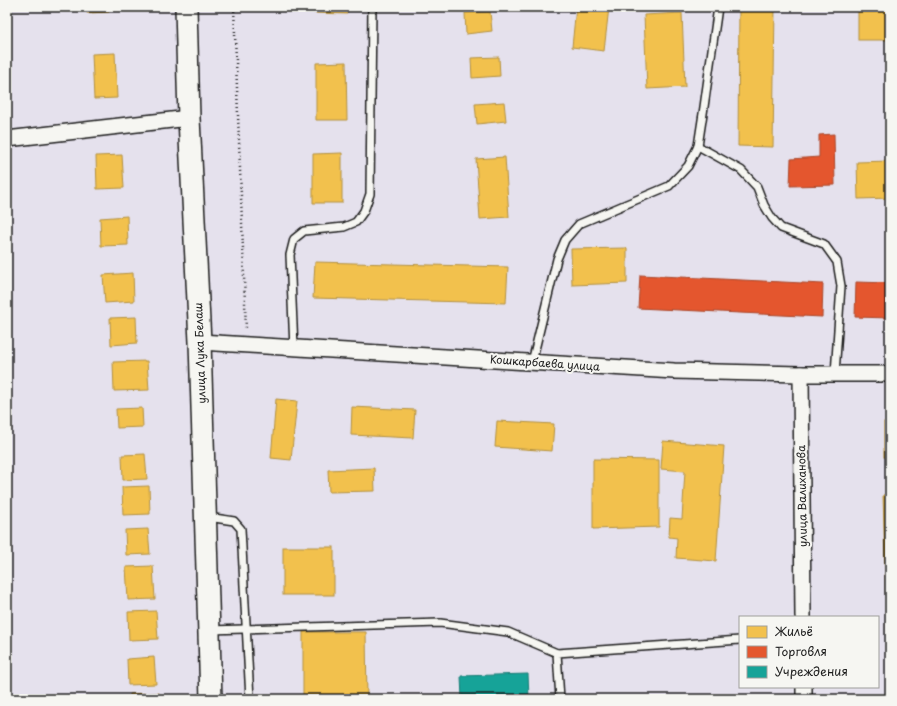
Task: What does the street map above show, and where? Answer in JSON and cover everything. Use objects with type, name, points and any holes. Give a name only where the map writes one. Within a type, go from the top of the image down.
[{"type":"main road","name":"улица Лука Белаш","points":[[186,7],[189,118],[200,342],[211,699]]},
{"type":"street","points":[[7,139],[189,118]]},
{"type":"street","name":"Кошкарбаева улица","points":[[200,342],[674,371],[801,374],[890,374]]},
{"type":"street","name":"улица Валиханова","points":[[801,374],[803,616]]},
{"type":"street","points":[[804,688],[804,699]]},
{"type":"lane","points":[[294,348],[290,254],[294,239],[304,231],[344,226],[356,222],[364,211],[370,194],[372,7]]},
{"type":"lane","points":[[532,362],[557,259],[565,240],[579,224],[669,186],[688,166],[698,146],[718,7]]},
{"type":"lane","points":[[698,146],[741,170],[757,187],[764,205],[772,218],[781,228],[824,244],[837,262],[841,286],[835,374]]},
{"type":"lane","points":[[205,517],[234,521],[241,529],[250,699]]},
{"type":"lane","points":[[209,630],[440,623],[508,632],[557,653],[739,640]]},
{"type":"lane","points":[[557,653],[560,699]]},
{"type":"path","points":[[234,7],[246,345]]},
{"type":"building: Жильё","points":[[86,7],[109,7],[109,12],[87,13]]},
{"type":"building: Жильё","points":[[314,7],[347,7],[347,14],[314,13]]},
{"type":"building: Жильё","points":[[576,7],[609,7],[604,51],[572,47]]},
{"type":"building: Жильё","points":[[739,7],[775,7],[773,147],[738,146]]},
{"type":"building: Жильё","points":[[858,7],[890,7],[890,40],[858,40]]},
{"type":"building: Жильё","points":[[490,12],[492,31],[466,34],[465,13]]},
{"type":"building: Жильё","points":[[682,13],[685,87],[647,89],[644,15]]},
{"type":"building: Жильё","points":[[115,53],[117,98],[94,99],[92,54]]},
{"type":"building: Жильё","points":[[499,57],[500,76],[472,78],[471,58]]},
{"type":"building: Жильё","points":[[346,62],[347,120],[316,120],[316,63]]},
{"type":"building: Жильё","points":[[504,102],[506,121],[477,124],[475,104]]},
{"type":"building: Жильё","points":[[342,153],[342,203],[313,203],[313,154]]},
{"type":"building: Жильё","points":[[122,155],[124,188],[97,189],[96,156]]},
{"type":"building: Жильё","points":[[505,157],[509,217],[480,219],[476,159]]},
{"type":"building: Жильё","points":[[890,161],[890,198],[858,199],[857,162]]},
{"type":"building: Жильё","points":[[127,216],[128,245],[101,246],[100,218]]},
{"type":"building: Жильё","points":[[627,248],[627,283],[572,285],[571,249]]},
{"type":"building: Жильё","points":[[315,262],[508,267],[506,303],[313,298]]},
{"type":"building: Жильё","points":[[133,273],[134,301],[105,303],[103,275]]},
{"type":"building: Жильё","points":[[136,317],[137,343],[111,345],[110,318]]},
{"type":"building: Жильё","points":[[147,361],[149,390],[114,391],[113,362]]},
{"type":"building: Жильё","points":[[276,399],[297,401],[291,460],[271,458]]},
{"type":"building: Жильё","points":[[352,407],[415,410],[413,438],[351,435]]},
{"type":"building: Жильё","points":[[142,408],[143,427],[117,428],[116,409]]},
{"type":"building: Жильё","points":[[497,421],[554,424],[552,451],[495,447]]},
{"type":"building: Жильё","points":[[884,422],[890,422],[890,457],[884,457]]},
{"type":"building: Жильё","points":[[663,441],[724,446],[716,561],[676,558],[677,538],[669,537],[670,518],[682,519],[685,471],[661,469]]},
{"type":"building: Жильё","points":[[145,454],[147,479],[123,480],[122,455]]},
{"type":"building: Жильё","points":[[593,459],[659,460],[659,527],[593,529]]},
{"type":"building: Жильё","points":[[374,468],[375,491],[329,492],[328,470]]},
{"type":"building: Жильё","points":[[149,486],[150,514],[123,515],[122,487]]},
{"type":"building: Жильё","points":[[890,494],[890,661],[888,661],[883,495]]},
{"type":"building: Жильё","points":[[148,529],[150,554],[126,555],[125,530]]},
{"type":"building: Жильё","points":[[283,547],[334,547],[334,595],[283,595]]},
{"type":"building: Жильё","points":[[153,566],[155,599],[128,600],[126,567]]},
{"type":"building: Жильё","points":[[156,611],[158,639],[129,640],[128,612]]},
{"type":"building: Жильё","points":[[303,632],[366,632],[367,699],[303,699]]},
{"type":"building: Жильё","points":[[7,654],[10,654],[11,686],[7,686]]},
{"type":"building: Жильё","points":[[154,657],[156,684],[128,685],[127,659]]},
{"type":"building: Жильё","points":[[159,693],[159,699],[130,699],[130,694]]},
{"type":"building: Торговля","points":[[834,134],[835,185],[790,186],[791,159],[819,157],[819,135]]},
{"type":"building: Торговля","points":[[640,275],[823,284],[822,317],[638,308]]},
{"type":"building: Торговля","points":[[856,282],[890,283],[890,318],[855,317]]},
{"type":"building: Учреждения","points":[[528,674],[529,698],[536,699],[462,699],[461,676]]}]
